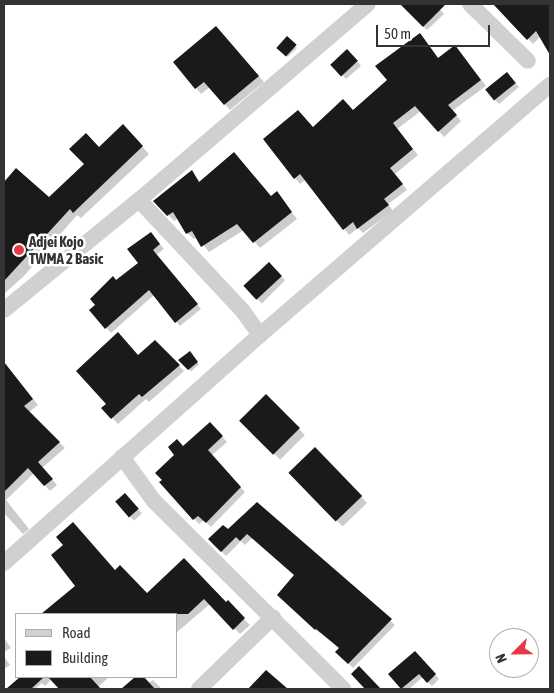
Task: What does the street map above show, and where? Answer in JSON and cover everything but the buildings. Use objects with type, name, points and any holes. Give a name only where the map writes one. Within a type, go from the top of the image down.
[{"type":"street","points":[[4,310],[139,200],[368,4]]},
{"type":"street","points":[[470,4],[528,61]]},
{"type":"street","points":[[4,563],[260,335],[550,85]]},
{"type":"street","points":[[139,200],[242,310],[260,335]]},
{"type":"street","points":[[122,457],[154,502],[273,617],[343,689]]},
{"type":"street","points":[[199,689],[273,617]]},
{"type":"place","name":"Adjei Kojo TWMA 2 Basic","points":[[19,250]]}]
